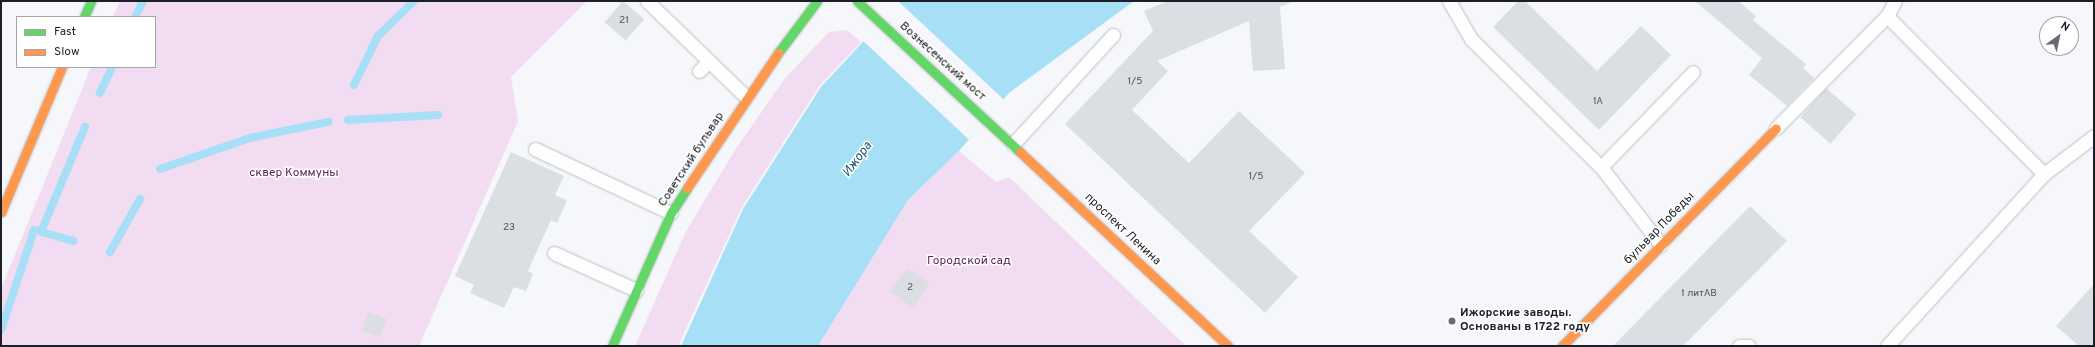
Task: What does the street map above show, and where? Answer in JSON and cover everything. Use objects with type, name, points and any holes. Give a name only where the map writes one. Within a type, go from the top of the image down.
[{"type":"street","points":[[84,16],[91,1]]},
{"type":"street","name":"Советский бульвар","points":[[612,346],[671,213],[746,97],[817,1]]},
{"type":"street","name":"Вознесенский мост","points":[[857,1],[1000,132]]},
{"type":"street","points":[[1,212],[62,68]]},
{"type":"street","name":"бульвар Победы","points":[[1562,346],[1776,128]]},
{"type":"street","name":"проспект Ленина","points":[[1000,132],[1228,346]]},
{"type":"lane","points":[[647,1],[746,97]]},
{"type":"lane","points":[[1449,1],[1471,39],[1601,167],[1661,245]]},
{"type":"lane","points":[[1776,128],[1887,16],[1895,1]]},
{"type":"lane","points":[[1887,16],[2044,174]]},
{"type":"lane","points":[[1013,144],[1113,35]]},
{"type":"lane","points":[[699,71],[709,61]]},
{"type":"lane","points":[[1601,167],[1693,72]]},
{"type":"lane","points":[[1887,346],[2044,174],[2094,136]]},
{"type":"lane","points":[[535,149],[671,213]]},
{"type":"lane","points":[[554,253],[636,290]]},
{"type":"lane","points":[[1738,346],[1749,346]]},
{"type":"green space","name":"сквер Коммуны","points":[[120,1],[587,1],[511,77],[518,121],[419,346],[1,346],[1,289],[91,68],[156,68],[156,16],[113,16]]},
{"type":"green space","points":[[847,30],[861,42],[820,85],[742,207],[678,346],[635,346],[686,231],[737,147],[786,77],[829,32]]},
{"type":"green space","name":"Городской сад","points":[[959,151],[996,182],[1009,177],[1186,346],[818,346],[908,200]]},
{"type":"water","name":"Ижора","points":[[901,1],[1134,1],[1009,93],[959,151],[908,200],[818,346],[681,346],[743,209],[821,87]]},
{"type":"pier","points":[[898,1],[1005,101],[969,139],[862,40]]},
{"type":"building","points":[[623,1],[644,19],[626,41],[605,22]]},
{"type":"building","points":[[1168,1],[1294,1],[1280,7],[1285,69],[1253,71],[1249,21],[1157,61],[1168,71],[1132,110],[1189,163],[1239,111],[1305,173],[1249,231],[1298,277],[1265,313],[1065,124],[1153,31],[1144,11]]},
{"type":"building","points":[[1518,1],[1525,1],[1597,71],[1641,26],[1671,55],[1599,130],[1493,27]]},
{"type":"building","points":[[1695,1],[1738,1],[1756,16],[1753,20],[1806,64],[1803,68],[1814,78],[1787,106],[1749,75],[1762,58]]},
{"type":"building","points":[[1826,88],[1856,114],[1831,144],[1800,117]]},
{"type":"building","points":[[511,152],[564,176],[555,195],[567,200],[557,223],[551,220],[528,271],[533,274],[526,291],[514,287],[504,308],[470,293],[474,285],[455,276]]},
{"type":"building","points":[[1750,206],[1787,241],[1683,346],[1613,346]]},
{"type":"building","points":[[907,268],[930,284],[913,308],[890,292]]},
{"type":"building","points":[[2094,284],[2094,346],[2079,346],[2056,326]]},
{"type":"building","points":[[368,312],[387,319],[380,338],[361,331]]},
{"type":"waterway","points":[[136,16],[143,1]]},
{"type":"waterway","points":[[354,85],[378,36],[414,1]]},
{"type":"waterway","points":[[100,93],[112,68]]},
{"type":"waterway","points":[[348,120],[438,115]]},
{"type":"waterway","points":[[160,169],[250,138],[328,122]]},
{"type":"waterway","points":[[41,232],[85,127]]},
{"type":"waterway","points":[[110,252],[140,199]]},
{"type":"waterway","points":[[1,330],[34,230],[74,241]]},
{"type":"traffic: fast","points":[[84,16],[91,1]]},
{"type":"traffic: fast","points":[[778,53],[817,1]]},
{"type":"traffic: fast","points":[[857,1],[1020,152]]},
{"type":"traffic: fast","points":[[612,346],[671,213],[687,188]]},
{"type":"traffic: slow","points":[[687,188],[778,53]]},
{"type":"traffic: slow","points":[[1,212],[62,68]]},
{"type":"traffic: slow","points":[[1562,346],[1776,128]]},
{"type":"traffic: slow","points":[[1020,152],[1228,346]]},
{"type":"place","name":"Ижорские заводы. Основаны в 1722 году","points":[[1452,321]]}]
